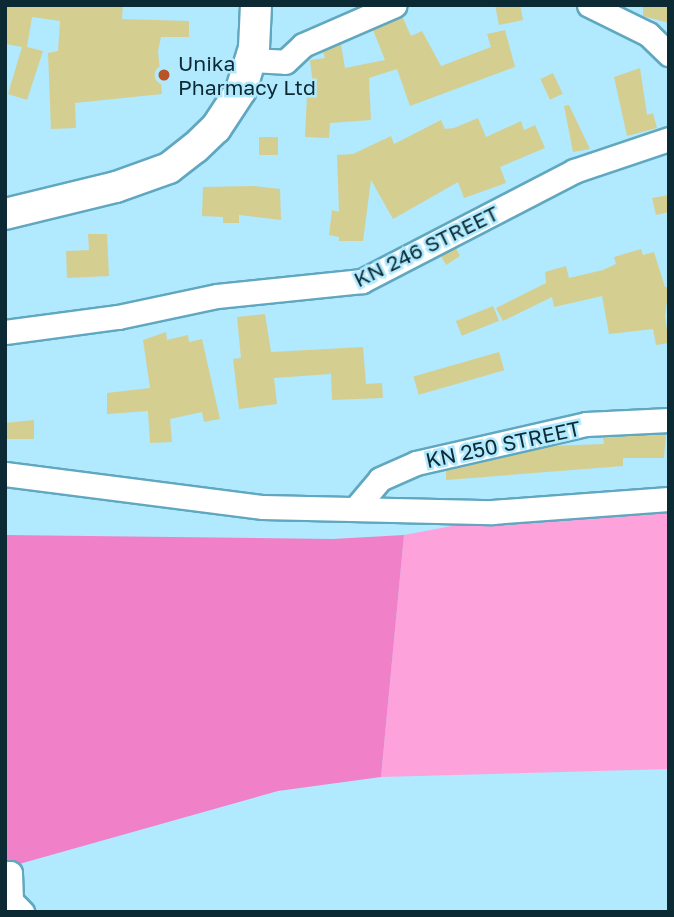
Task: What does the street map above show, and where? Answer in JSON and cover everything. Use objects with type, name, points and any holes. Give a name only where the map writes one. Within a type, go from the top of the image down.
[{"type":"main road","points":[[5,214],[92,194],[169,168],[216,128],[241,90],[250,60],[256,5]]},
{"type":"street","points":[[250,60],[285,62],[303,45],[396,5]]},
{"type":"street","points":[[589,5],[658,35],[669,54]]},
{"type":"street","name":"KN 246 STREET","points":[[5,332],[118,317],[216,296],[362,281],[574,171],[669,139]]},
{"type":"street","name":"KN 250 STREET","points":[[355,509],[380,480],[416,463],[586,424],[669,420]]},
{"type":"street","points":[[5,474],[200,502],[355,509],[492,512],[669,499]]},
{"type":"street","points":[[5,874],[10,873],[11,901],[22,912]]},
{"type":"shaded area","points":[[669,513],[669,769],[381,777],[404,535],[500,517]]},
{"type":"shaded area","points":[[5,535],[333,539],[404,535],[381,777],[278,791],[5,868]]},
{"type":"building","points":[[123,5],[122,19],[189,21],[189,37],[161,37],[158,51],[162,94],[75,103],[76,128],[51,129],[48,53],[58,51],[60,21],[32,17],[27,47],[43,51],[27,100],[8,94],[22,47],[6,44],[5,7]]},
{"type":"building","points":[[495,5],[520,5],[523,20],[499,25]]},
{"type":"building","points":[[643,5],[669,5],[669,23],[643,16]]},
{"type":"building","points":[[402,16],[411,36],[422,31],[441,66],[491,47],[487,34],[505,30],[515,67],[410,106],[397,69],[369,78],[371,120],[330,123],[329,138],[305,137],[307,95],[314,95],[310,60],[325,58],[323,52],[341,44],[345,68],[385,60],[373,30]]},
{"type":"building","points":[[640,68],[647,115],[653,113],[657,128],[627,136],[614,77]]},
{"type":"building","points":[[553,73],[563,94],[550,100],[540,79]]},
{"type":"building","points":[[569,105],[590,149],[573,152],[564,106]]},
{"type":"building","points":[[478,118],[486,137],[521,121],[524,130],[535,125],[545,148],[500,167],[506,183],[464,198],[458,182],[393,219],[371,180],[363,241],[339,241],[339,237],[329,235],[332,210],[339,212],[337,155],[353,154],[391,136],[394,144],[441,120],[445,129]]},
{"type":"building","points":[[259,137],[278,137],[278,155],[259,155]]},
{"type":"building","points":[[253,186],[280,189],[281,220],[239,215],[239,223],[223,223],[223,217],[202,216],[203,187]]},
{"type":"building","points":[[669,195],[669,212],[656,215],[652,198]]},
{"type":"building","points":[[88,234],[107,234],[109,276],[67,278],[66,251],[89,250]]},
{"type":"building","points":[[456,248],[460,256],[446,265],[441,256]]},
{"type":"building","points":[[641,249],[643,255],[654,252],[665,287],[669,287],[665,316],[669,343],[656,345],[653,329],[609,334],[602,296],[554,307],[552,297],[503,321],[496,308],[546,283],[545,272],[566,266],[569,278],[603,270],[616,264],[614,257]]},
{"type":"building","points":[[493,306],[499,321],[462,336],[456,321]]},
{"type":"building","points":[[265,314],[271,352],[363,347],[366,384],[382,383],[383,398],[332,400],[331,374],[274,378],[277,404],[239,409],[233,359],[241,358],[237,317]]},
{"type":"building","points":[[166,332],[167,340],[188,335],[189,342],[202,339],[220,419],[204,422],[202,412],[170,419],[172,442],[150,443],[148,411],[107,414],[107,393],[150,388],[143,340]]},
{"type":"building","points":[[499,352],[504,370],[419,395],[413,377]]},
{"type":"building","points":[[34,420],[34,439],[5,439],[5,423]]},
{"type":"building","points":[[666,434],[664,458],[623,458],[623,466],[446,480],[446,471],[551,446],[604,444],[603,437]]},
{"type":"place","name":"Unika Pharmacy Ltd","points":[[164,75]]}]
